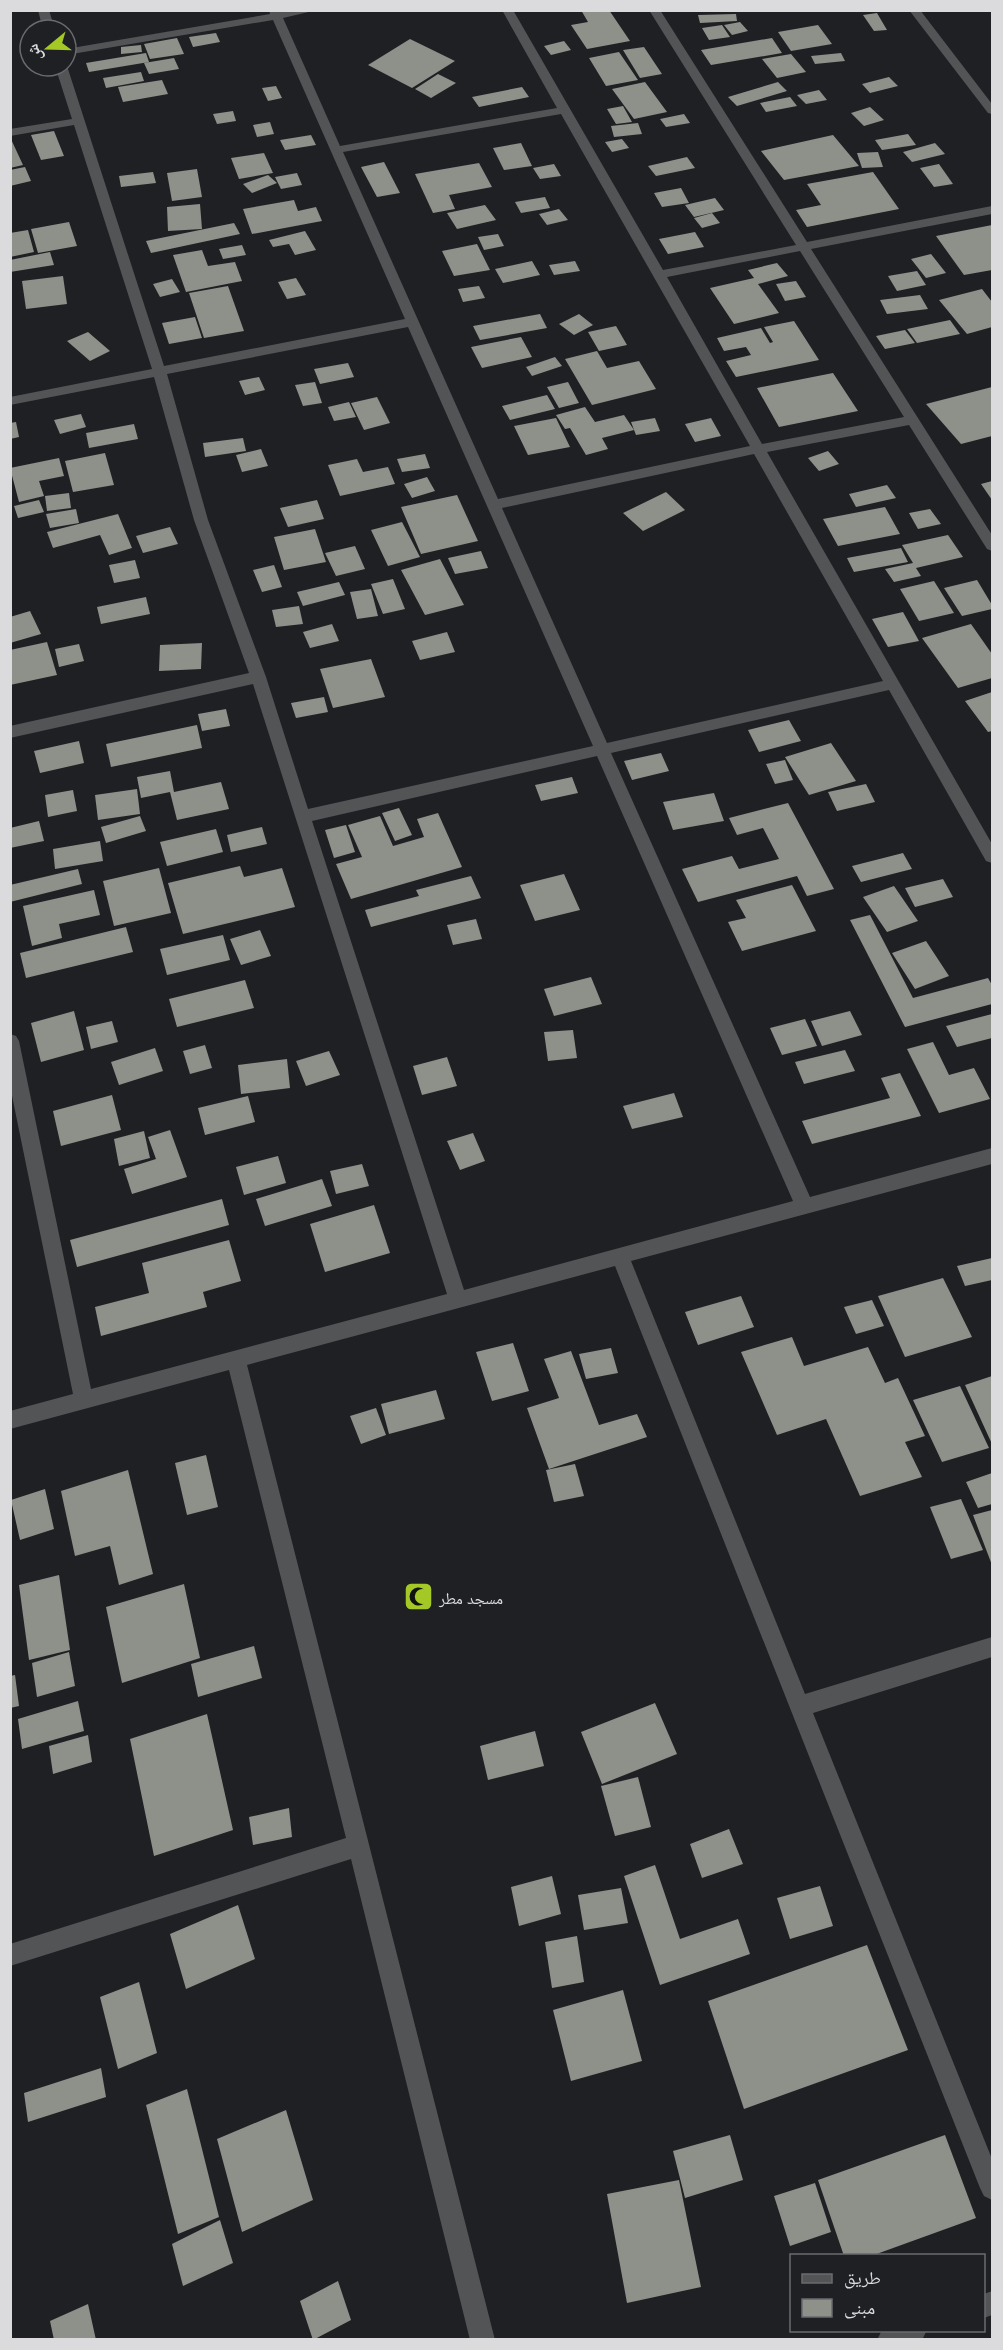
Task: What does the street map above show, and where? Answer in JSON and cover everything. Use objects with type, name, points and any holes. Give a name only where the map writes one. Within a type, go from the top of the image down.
[{"type":"street","points":[[78,50],[275,14],[312,10]]},
{"type":"street","points":[[507,10],[993,857]]},
{"type":"street","points":[[654,10],[718,116],[804,246],[993,546]]},
{"type":"street","points":[[914,10],[993,111]]},
{"type":"street","points":[[275,14],[600,750],[805,1207]]},
{"type":"street","points":[[65,78],[159,370],[201,520],[258,677],[458,1300]]},
{"type":"street","points":[[335,150],[564,110]]},
{"type":"street","points":[[10,133],[78,121]]},
{"type":"street","points":[[659,275],[993,210]]},
{"type":"street","points":[[10,401],[412,322]]},
{"type":"street","points":[[493,505],[758,449],[912,420]]},
{"type":"street","points":[[10,732],[258,677]]},
{"type":"street","points":[[302,817],[893,684]]},
{"type":"street","points":[[10,1041],[84,1400]]},
{"type":"street","points":[[10,1420],[993,1156]]},
{"type":"street","points":[[620,1256],[993,2187]]},
{"type":"street","points":[[236,1360],[483,2340]]},
{"type":"street","points":[[802,1706],[993,1647]]},
{"type":"street","points":[[10,1955],[358,1845]]},
{"type":"street","points":[[889,2340],[912,2332]]},
{"type":"building","points":[[581,10],[609,10],[630,41],[587,49],[571,25],[588,22]]},
{"type":"building","points":[[877,13],[887,30],[874,31],[863,15]]},
{"type":"building","points":[[736,14],[737,21],[700,23],[698,15]]},
{"type":"building","points":[[740,22],[748,31],[732,35],[724,25]]},
{"type":"building","points":[[722,25],[730,37],[709,40],[702,28]]},
{"type":"building","points":[[818,25],[832,44],[791,51],[778,32]]},
{"type":"building","points":[[216,33],[220,42],[193,47],[189,37]]},
{"type":"building","points":[[177,38],[184,54],[150,59],[144,44]]},
{"type":"building","points":[[772,38],[782,53],[711,65],[701,50]]},
{"type":"building","points":[[410,39],[455,61],[412,88],[368,65]]},
{"type":"building","points":[[564,41],[571,50],[551,55],[544,46]]},
{"type":"building","points":[[141,45],[142,52],[121,54],[121,47]]},
{"type":"building","points":[[644,47],[662,74],[640,78],[623,50]]},
{"type":"building","points":[[619,52],[638,80],[606,86],[589,58]]},
{"type":"building","points":[[146,53],[149,62],[89,72],[86,63]]},
{"type":"building","points":[[841,53],[845,61],[815,64],[811,56]]},
{"type":"building","points":[[791,54],[806,72],[777,78],[762,59]]},
{"type":"building","points":[[174,58],[179,69],[149,74],[144,63]]},
{"type":"building","points":[[141,72],[144,81],[106,88],[103,78]]},
{"type":"building","points":[[438,74],[456,83],[431,98],[415,89]]},
{"type":"building","points":[[889,77],[898,86],[870,93],[862,84]]},
{"type":"building","points":[[162,80],[168,94],[123,102],[118,87]]},
{"type":"building","points":[[645,82],[667,112],[634,119],[612,89]]},
{"type":"building","points":[[778,82],[787,91],[737,106],[728,97]]},
{"type":"building","points":[[276,86],[282,98],[268,101],[262,88]]},
{"type":"building","points":[[522,87],[529,97],[479,107],[472,97]]},
{"type":"building","points":[[819,90],[827,100],[806,104],[797,95]]},
{"type":"building","points":[[790,97],[797,106],[766,112],[760,103]]},
{"type":"building","points":[[623,106],[632,122],[616,124],[607,109]]},
{"type":"building","points":[[870,107],[884,120],[864,126],[851,113]]},
{"type":"building","points":[[233,111],[236,121],[217,124],[213,114]]},
{"type":"building","points":[[684,114],[690,123],[666,127],[660,119]]},
{"type":"building","points":[[270,122],[274,134],[257,137],[253,125]]},
{"type":"building","points":[[638,123],[642,134],[614,137],[611,126]]},
{"type":"building","points":[[54,131],[64,156],[41,160],[31,135]]},
{"type":"building","points":[[908,134],[916,145],[882,150],[875,140]]},
{"type":"building","points":[[311,135],[316,145],[285,150],[280,140]]},
{"type":"building","points":[[833,135],[859,166],[784,180],[761,151]]},
{"type":"building","points":[[10,137],[23,165],[10,168]]},
{"type":"building","points":[[622,139],[629,148],[612,152],[605,142]]},
{"type":"building","points":[[521,143],[532,166],[504,170],[493,148]]},
{"type":"building","points":[[935,143],[945,154],[912,162],[903,152]]},
{"type":"building","points":[[878,152],[883,167],[862,168],[857,153]]},
{"type":"building","points":[[264,153],[273,173],[239,179],[231,158]]},
{"type":"building","points":[[687,157],[695,168],[656,176],[648,166]]},
{"type":"building","points":[[384,162],[400,193],[377,197],[361,167]]},
{"type":"building","points":[[479,163],[492,187],[449,195],[455,209],[433,213],[415,174]]},
{"type":"building","points":[[554,164],[561,176],[540,179],[533,168]]},
{"type":"building","points":[[939,164],[953,184],[934,187],[920,168]]},
{"type":"building","points":[[25,167],[31,181],[10,186],[10,170]]},
{"type":"building","points":[[197,169],[202,197],[172,201],[167,173]]},
{"type":"building","points":[[153,172],[156,183],[121,187],[119,176]]},
{"type":"building","points":[[873,172],[899,209],[807,227],[796,210],[821,205],[807,184]]},
{"type":"building","points":[[297,173],[302,185],[281,189],[275,177]]},
{"type":"building","points":[[268,175],[277,183],[252,193],[243,184]]},
{"type":"building","points":[[681,188],[689,203],[662,207],[654,193]]},
{"type":"building","points":[[545,197],[550,208],[521,213],[515,202]]},
{"type":"building","points":[[715,198],[724,210],[694,217],[685,205]]},
{"type":"building","points":[[294,200],[298,211],[316,207],[322,221],[252,234],[243,209]]},
{"type":"building","points":[[200,204],[202,229],[168,231],[167,207]]},
{"type":"building","points":[[485,205],[496,220],[457,229],[447,213]]},
{"type":"building","points":[[559,209],[568,220],[547,225],[539,214]]},
{"type":"building","points":[[712,213],[720,223],[702,228],[694,218]]},
{"type":"building","points":[[69,222],[77,246],[38,253],[31,229]]},
{"type":"building","points":[[234,223],[240,234],[151,253],[146,241]]},
{"type":"building","points":[[992,225],[992,270],[964,275],[936,236]]},
{"type":"building","points":[[28,230],[34,252],[10,257],[10,233]]},
{"type":"building","points":[[305,231],[316,250],[295,255],[289,244],[273,247],[269,240]]},
{"type":"building","points":[[695,232],[704,247],[668,254],[659,239]]},
{"type":"building","points":[[498,234],[504,246],[484,250],[478,237]]},
{"type":"building","points":[[477,244],[490,270],[454,276],[442,251]]},
{"type":"building","points":[[242,245],[246,255],[223,259],[219,249]]},
{"type":"building","points":[[202,250],[208,266],[235,262],[242,281],[186,292],[173,255]]},
{"type":"building","points":[[50,252],[54,265],[10,272],[10,260]]},
{"type":"building","points":[[931,254],[946,273],[926,278],[911,259]]},
{"type":"building","points":[[532,261],[540,275],[503,283],[495,269]]},
{"type":"building","points":[[575,261],[580,271],[554,275],[549,265]]},
{"type":"building","points":[[777,263],[788,276],[758,284],[779,313],[734,324],[710,288],[754,278],[748,270]]},
{"type":"building","points":[[917,271],[926,285],[897,291],[888,276]]},
{"type":"building","points":[[63,276],[67,304],[26,309],[22,281]]},
{"type":"building","points":[[296,278],[306,295],[287,299],[278,282]]},
{"type":"building","points":[[172,279],[180,292],[160,297],[153,284]]},
{"type":"building","points":[[796,281],[806,297],[785,301],[776,284]]},
{"type":"building","points":[[228,286],[244,331],[204,338],[189,293]]},
{"type":"building","points":[[479,286],[485,298],[463,302],[458,289]]},
{"type":"building","points":[[982,289],[992,302],[992,327],[967,334],[939,300]]},
{"type":"building","points":[[920,295],[928,309],[887,314],[880,300]]},
{"type":"building","points":[[540,314],[547,328],[480,340],[473,326]]},
{"type":"building","points":[[579,314],[593,325],[574,335],[559,324]]},
{"type":"building","points":[[195,317],[202,338],[169,344],[162,323]]},
{"type":"building","points":[[950,320],[960,334],[917,343],[907,329]]},
{"type":"building","points":[[794,321],[819,360],[736,377],[726,361],[751,355],[746,347],[724,351],[717,338],[761,328],[770,343],[773,342],[764,327]]},
{"type":"building","points":[[616,326],[627,345],[599,351],[588,332]]},
{"type":"building","points":[[905,330],[915,343],[885,349],[876,336]]},
{"type":"building","points":[[88,332],[110,351],[90,361],[67,341]]},
{"type":"building","points":[[521,337],[532,357],[482,368],[471,347]]},
{"type":"building","points":[[597,351],[607,368],[639,361],[656,389],[592,405],[565,359]]},
{"type":"building","points":[[555,357],[562,366],[532,376],[526,367]]},
{"type":"building","points":[[348,363],[354,377],[320,384],[314,369]]},
{"type":"building","points":[[833,373],[858,411],[779,427],[757,388]]},
{"type":"building","points":[[259,377],[265,390],[245,395],[239,381]]},
{"type":"building","points":[[315,382],[322,403],[303,406],[295,385]]},
{"type":"building","points":[[568,382],[579,403],[559,408],[547,387]]},
{"type":"building","points":[[992,387],[992,436],[961,444],[926,404]]},
{"type":"building","points":[[547,395],[555,409],[510,420],[502,406]]},
{"type":"building","points":[[377,397],[390,423],[364,430],[351,403]]},
{"type":"building","points":[[349,402],[356,417],[334,421],[328,407]]},
{"type":"building","points":[[585,407],[595,422],[624,415],[634,430],[602,438],[608,449],[586,455],[570,428],[565,429],[556,415]]},
{"type":"building","points":[[81,414],[86,427],[60,434],[54,420]]},
{"type":"building","points":[[556,418],[570,447],[528,455],[514,426]]},
{"type":"building","points":[[655,418],[660,431],[636,435],[631,422]]},
{"type":"building","points":[[711,418],[721,436],[695,442],[685,424]]},
{"type":"building","points":[[16,422],[19,437],[10,439],[10,423]]},
{"type":"building","points":[[134,424],[138,439],[89,448],[86,433]]},
{"type":"building","points":[[243,438],[246,451],[205,457],[203,443]]},
{"type":"building","points":[[261,449],[268,466],[242,472],[236,455]]},
{"type":"building","points":[[828,451],[839,464],[819,471],[808,458]]},
{"type":"building","points":[[105,453],[114,485],[73,492],[65,461]]},
{"type":"building","points":[[425,454],[430,468],[402,472],[397,459]]},
{"type":"building","points":[[59,458],[64,476],[39,481],[44,496],[19,502],[10,468]]},
{"type":"building","points":[[357,459],[363,472],[388,467],[395,484],[340,496],[328,465]]},
{"type":"building","points":[[427,477],[435,491],[412,498],[404,484]]},
{"type":"building","points":[[992,481],[992,500],[981,484]]},
{"type":"building","points":[[887,485],[896,498],[856,507],[849,494]]},
{"type":"building","points":[[666,492],[685,510],[643,531],[623,513]]},
{"type":"building","points":[[69,493],[71,508],[47,511],[45,496]]},
{"type":"building","points":[[457,495],[478,541],[421,554],[401,507]]},
{"type":"building","points":[[39,500],[44,512],[18,518],[14,506]]},
{"type":"building","points":[[317,500],[324,519],[288,527],[280,508]]},
{"type":"building","points":[[885,507],[900,534],[838,546],[823,519]]},
{"type":"building","points":[[76,509],[79,523],[50,528],[46,514]]},
{"type":"building","points":[[930,509],[941,524],[918,529],[909,513]]},
{"type":"building","points":[[118,514],[132,548],[109,555],[100,535],[53,548],[47,532]]},
{"type":"building","points":[[402,522],[420,557],[388,566],[371,530]]},
{"type":"building","points":[[170,527],[178,544],[143,553],[136,536]]},
{"type":"building","points":[[315,529],[326,562],[284,570],[274,537]]},
{"type":"building","points":[[948,535],[963,557],[916,568],[921,576],[894,582],[885,569],[913,563],[902,545]]},
{"type":"building","points":[[355,546],[365,569],[336,576],[325,553]]},
{"type":"building","points":[[901,548],[908,562],[854,572],[847,558]]},
{"type":"building","points":[[481,551],[488,568],[455,574],[448,558]]},
{"type":"building","points":[[440,559],[464,605],[425,615],[401,570]]},
{"type":"building","points":[[135,560],[140,578],[114,583],[109,565]]},
{"type":"building","points":[[274,565],[282,587],[262,592],[253,570]]},
{"type":"building","points":[[393,579],[405,609],[383,614],[371,584]]},
{"type":"building","points":[[977,580],[992,605],[992,609],[962,616],[944,588]]},
{"type":"building","points":[[934,581],[954,613],[919,621],[900,589]]},
{"type":"building","points":[[339,582],[345,595],[303,606],[297,592]]},
{"type":"building","points":[[371,589],[378,616],[357,619],[350,592]]},
{"type":"building","points":[[146,597],[150,614],[101,624],[97,607]]},
{"type":"building","points":[[299,606],[303,624],[276,627],[272,610]]},
{"type":"building","points":[[30,611],[41,634],[10,643],[10,617]]},
{"type":"building","points":[[903,612],[919,641],[888,647],[872,619]]},
{"type":"building","points":[[332,624],[339,641],[310,648],[303,632]]},
{"type":"building","points":[[971,624],[992,654],[992,678],[958,688],[922,638]]},
{"type":"building","points":[[447,632],[455,652],[420,660],[412,641]]},
{"type":"building","points":[[47,642],[57,675],[10,685],[10,650]]},
{"type":"building","points":[[202,643],[201,669],[159,671],[160,645]]},
{"type":"building","points":[[79,644],[84,661],[59,667],[55,649]]},
{"type":"building","points":[[371,659],[385,697],[333,708],[320,669]]},
{"type":"building","points":[[992,692],[992,731],[988,732],[965,701]]},
{"type":"building","points":[[324,697],[328,712],[296,718],[291,703]]},
{"type":"building","points":[[226,709],[230,726],[202,731],[198,714]]},
{"type":"building","points":[[789,720],[801,741],[759,752],[748,730]]},
{"type":"building","points":[[197,725],[202,748],[111,767],[106,744]]},
{"type":"building","points":[[79,741],[84,763],[40,773],[34,751]]},
{"type":"building","points":[[831,743],[856,781],[809,795],[785,757]]},
{"type":"building","points":[[661,753],[669,771],[632,780],[624,761]]},
{"type":"building","points":[[785,760],[793,780],[775,784],[766,764]]},
{"type":"building","points":[[170,771],[174,792],[221,782],[229,809],[177,820],[170,792],[141,798],[137,777]]},
{"type":"building","points":[[572,777],[578,793],[541,801],[535,785]]},
{"type":"building","points":[[866,784],[875,802],[837,811],[828,792]]},
{"type":"building","points":[[137,789],[140,814],[98,820],[95,795]]},
{"type":"building","points":[[73,790],[77,811],[48,817],[45,795]]},
{"type":"building","points":[[714,793],[724,821],[673,830],[663,802]]},
{"type":"building","points":[[788,803],[834,889],[807,896],[797,876],[698,902],[682,869],[732,856],[739,869],[779,859],[763,828],[737,835],[729,818]]},
{"type":"building","points":[[399,808],[412,835],[395,841],[382,813]]},
{"type":"building","points":[[438,813],[462,867],[351,899],[336,864],[362,857],[348,825],[380,816],[393,846],[424,837],[417,819]]},
{"type":"building","points":[[140,816],[146,831],[106,843],[101,827]]},
{"type":"building","points":[[39,821],[44,841],[10,848],[10,828]]},
{"type":"building","points":[[346,825],[355,852],[334,858],[325,830]]},
{"type":"building","points":[[262,827],[267,844],[231,852],[227,835]]},
{"type":"building","points":[[216,829],[223,852],[167,866],[160,842]]},
{"type":"building","points":[[100,841],[103,861],[55,869],[53,849]]},
{"type":"building","points":[[903,853],[912,869],[861,882],[852,866]]},
{"type":"building","points":[[240,866],[244,877],[282,868],[295,907],[183,934],[168,883]]},
{"type":"building","points":[[159,868],[171,913],[114,926],[103,881]]},
{"type":"building","points":[[78,869],[82,884],[10,902],[10,885]]},
{"type":"building","points":[[564,874],[580,910],[535,921],[520,885]]},
{"type":"building","points":[[471,876],[481,898],[371,927],[365,910],[419,896],[416,890]]},
{"type":"building","points":[[943,879],[953,897],[915,907],[905,888]]},
{"type":"building","points":[[792,885],[816,931],[742,951],[728,922],[746,918],[736,900]]},
{"type":"building","points":[[894,886],[918,921],[887,932],[863,897]]},
{"type":"building","points":[[94,890],[100,915],[59,924],[62,938],[32,946],[23,906]]},
{"type":"building","points":[[870,915],[913,998],[988,978],[992,985],[992,1004],[905,1027],[850,920]]},
{"type":"building","points":[[476,919],[482,939],[453,945],[447,925]]},
{"type":"building","points":[[126,927],[133,952],[26,978],[20,953]]},
{"type":"building","points":[[260,930],[271,956],[241,965],[230,939]]},
{"type":"building","points":[[223,935],[230,960],[167,975],[160,949]]},
{"type":"building","points":[[926,941],[949,976],[915,989],[892,953]]},
{"type":"building","points":[[591,977],[602,1004],[554,1016],[544,989]]},
{"type":"building","points":[[245,980],[254,1008],[177,1027],[169,999]]},
{"type":"building","points":[[74,1011],[84,1050],[41,1062],[31,1023]]},
{"type":"building","points":[[850,1011],[862,1035],[822,1046],[811,1021]]},
{"type":"building","points":[[992,1014],[992,1038],[957,1047],[946,1026]]},
{"type":"building","points":[[805,1019],[817,1046],[782,1055],[770,1028]]},
{"type":"building","points":[[112,1021],[118,1042],[91,1049],[86,1027]]},
{"type":"building","points":[[573,1030],[577,1058],[548,1061],[544,1032]]},
{"type":"building","points":[[933,1042],[949,1075],[974,1068],[990,1099],[939,1113],[907,1049]]},
{"type":"building","points":[[205,1045],[212,1068],[190,1074],[183,1051]]},
{"type":"building","points":[[155,1048],[163,1071],[119,1085],[111,1062]]},
{"type":"building","points":[[845,1050],[855,1071],[804,1084],[795,1062]]},
{"type":"building","points":[[329,1051],[340,1075],[306,1086],[296,1061]]},
{"type":"building","points":[[447,1057],[457,1086],[422,1095],[413,1066]]},
{"type":"building","points":[[287,1059],[290,1088],[241,1094],[238,1065]]},
{"type":"building","points":[[900,1073],[921,1116],[812,1144],[802,1121],[890,1098],[881,1078]]},
{"type":"building","points":[[674,1093],[683,1117],[632,1129],[623,1106]]},
{"type":"building","points":[[112,1095],[121,1130],[61,1146],[53,1111]]},
{"type":"building","points":[[248,1096],[255,1122],[205,1135],[198,1108]]},
{"type":"building","points":[[170,1130],[187,1177],[132,1194],[124,1169],[156,1159],[148,1137]]},
{"type":"building","points":[[144,1131],[150,1158],[119,1166],[114,1139]]},
{"type":"building","points":[[473,1133],[485,1161],[460,1170],[447,1141]]},
{"type":"building","points":[[278,1156],[286,1183],[244,1195],[236,1167]]},
{"type":"building","points":[[362,1164],[369,1186],[336,1194],[330,1171]]},
{"type":"building","points":[[322,1179],[332,1206],[265,1226],[256,1199]]},
{"type":"building","points":[[222,1199],[229,1225],[77,1267],[70,1240]]},
{"type":"building","points":[[374,1205],[390,1253],[325,1272],[310,1224]]},
{"type":"building","points":[[229,1240],[241,1281],[203,1292],[207,1307],[101,1336],[95,1307],[149,1293],[142,1263]]},
{"type":"building","points":[[992,1258],[992,1280],[965,1286],[957,1266]]},
{"type":"building","points":[[943,1278],[972,1337],[905,1357],[878,1296]]},
{"type":"building","points":[[741,1296],[754,1327],[698,1345],[685,1312]]},
{"type":"building","points":[[872,1300],[884,1326],[856,1334],[844,1307]]},
{"type":"building","points":[[792,1337],[804,1366],[868,1347],[885,1383],[898,1378],[925,1436],[905,1442],[922,1477],[860,1496],[826,1419],[777,1435],[741,1352]]},
{"type":"building","points":[[513,1343],[529,1391],[492,1401],[476,1352]]},
{"type":"building","points":[[611,1348],[618,1373],[586,1379],[579,1354]]},
{"type":"building","points":[[571,1351],[599,1425],[637,1414],[647,1437],[549,1469],[527,1408],[559,1398],[544,1359]]},
{"type":"building","points":[[992,1376],[992,1444],[965,1385]]},
{"type":"building","points":[[960,1386],[989,1448],[942,1462],[913,1400]]},
{"type":"building","points":[[436,1390],[445,1419],[389,1434],[381,1404]]},
{"type":"building","points":[[376,1408],[386,1435],[361,1444],[350,1416]]},
{"type":"building","points":[[206,1455],[218,1507],[187,1515],[175,1463]]},
{"type":"building","points":[[575,1464],[584,1496],[554,1502],[546,1470]]},
{"type":"building","points":[[128,1470],[153,1574],[119,1585],[110,1546],[75,1556],[61,1491]]},
{"type":"building","points":[[992,1473],[992,1504],[978,1508],[966,1482]]},
{"type":"building","points":[[45,1489],[54,1529],[20,1540],[11,1500]]},
{"type":"building","points":[[961,1499],[983,1550],[951,1559],[930,1507]]},
{"type":"building","points":[[992,1510],[992,1565],[973,1515]]},
{"type":"building","points":[[59,1575],[70,1650],[29,1660],[19,1585]]},
{"type":"building","points":[[184,1584],[200,1658],[122,1683],[106,1607]]},
{"type":"building","points":[[254,1646],[262,1678],[198,1697],[191,1664]]},
{"type":"building","points":[[69,1652],[75,1686],[37,1697],[32,1663]]},
{"type":"building","points":[[15,1675],[19,1706],[10,1708],[10,1676]]},
{"type":"building","points":[[78,1701],[84,1731],[22,1749],[18,1719]]},
{"type":"building","points":[[655,1703],[677,1754],[602,1784],[581,1732]]},
{"type":"building","points":[[207,1714],[233,1830],[154,1856],[130,1739]]},
{"type":"building","points":[[535,1731],[544,1766],[488,1780],[480,1746]]},
{"type":"building","points":[[88,1735],[92,1762],[53,1774],[49,1746]]},
{"type":"building","points":[[638,1777],[651,1827],[615,1836],[601,1786]]},
{"type":"building","points":[[289,1808],[292,1837],[253,1845],[249,1817]]},
{"type":"building","points":[[729,1829],[743,1864],[702,1878],[690,1844]]},
{"type":"building","points":[[655,1865],[680,1939],[738,1919],[750,1954],[660,1985],[624,1876]]},
{"type":"building","points":[[552,1876],[561,1914],[519,1926],[511,1887]]},
{"type":"building","points":[[820,1886],[833,1926],[790,1939],[777,1898]]},
{"type":"building","points":[[621,1888],[628,1923],[584,1930],[578,1895]]},
{"type":"building","points":[[238,1905],[255,1959],[186,1989],[170,1934]]},
{"type":"building","points":[[577,1936],[584,1982],[552,1988],[545,1942]]},
{"type":"building","points":[[867,1945],[908,2050],[744,2109],[708,2001]]},
{"type":"building","points":[[139,1982],[157,2053],[118,2069],[100,1997]]},
{"type":"building","points":[[623,1990],[642,2061],[571,2081],[553,2010]]},
{"type":"building","points":[[101,2068],[106,2097],[28,2122],[24,2093]]},
{"type":"building","points":[[187,2089],[219,2217],[178,2234],[146,2105]]},
{"type":"building","points":[[286,2110],[313,2200],[242,2232],[217,2139]]},
{"type":"building","points":[[730,2135],[743,2180],[685,2198],[673,2151]]},
{"type":"building","points":[[945,2135],[976,2218],[877,2254],[843,2254],[818,2180]]},
{"type":"building","points":[[679,2180],[701,2287],[627,2303],[607,2194]]},
{"type":"building","points":[[815,2183],[831,2232],[790,2246],[774,2196]]},
{"type":"building","points":[[220,2220],[233,2263],[183,2286],[172,2244]]},
{"type":"building","points":[[338,2281],[351,2320],[313,2340],[300,2301]]},
{"type":"building","points":[[88,2304],[96,2340],[54,2340],[50,2321]]},
{"type":"place","name":"مسجد مطر","points":[[418,1597]]}]
